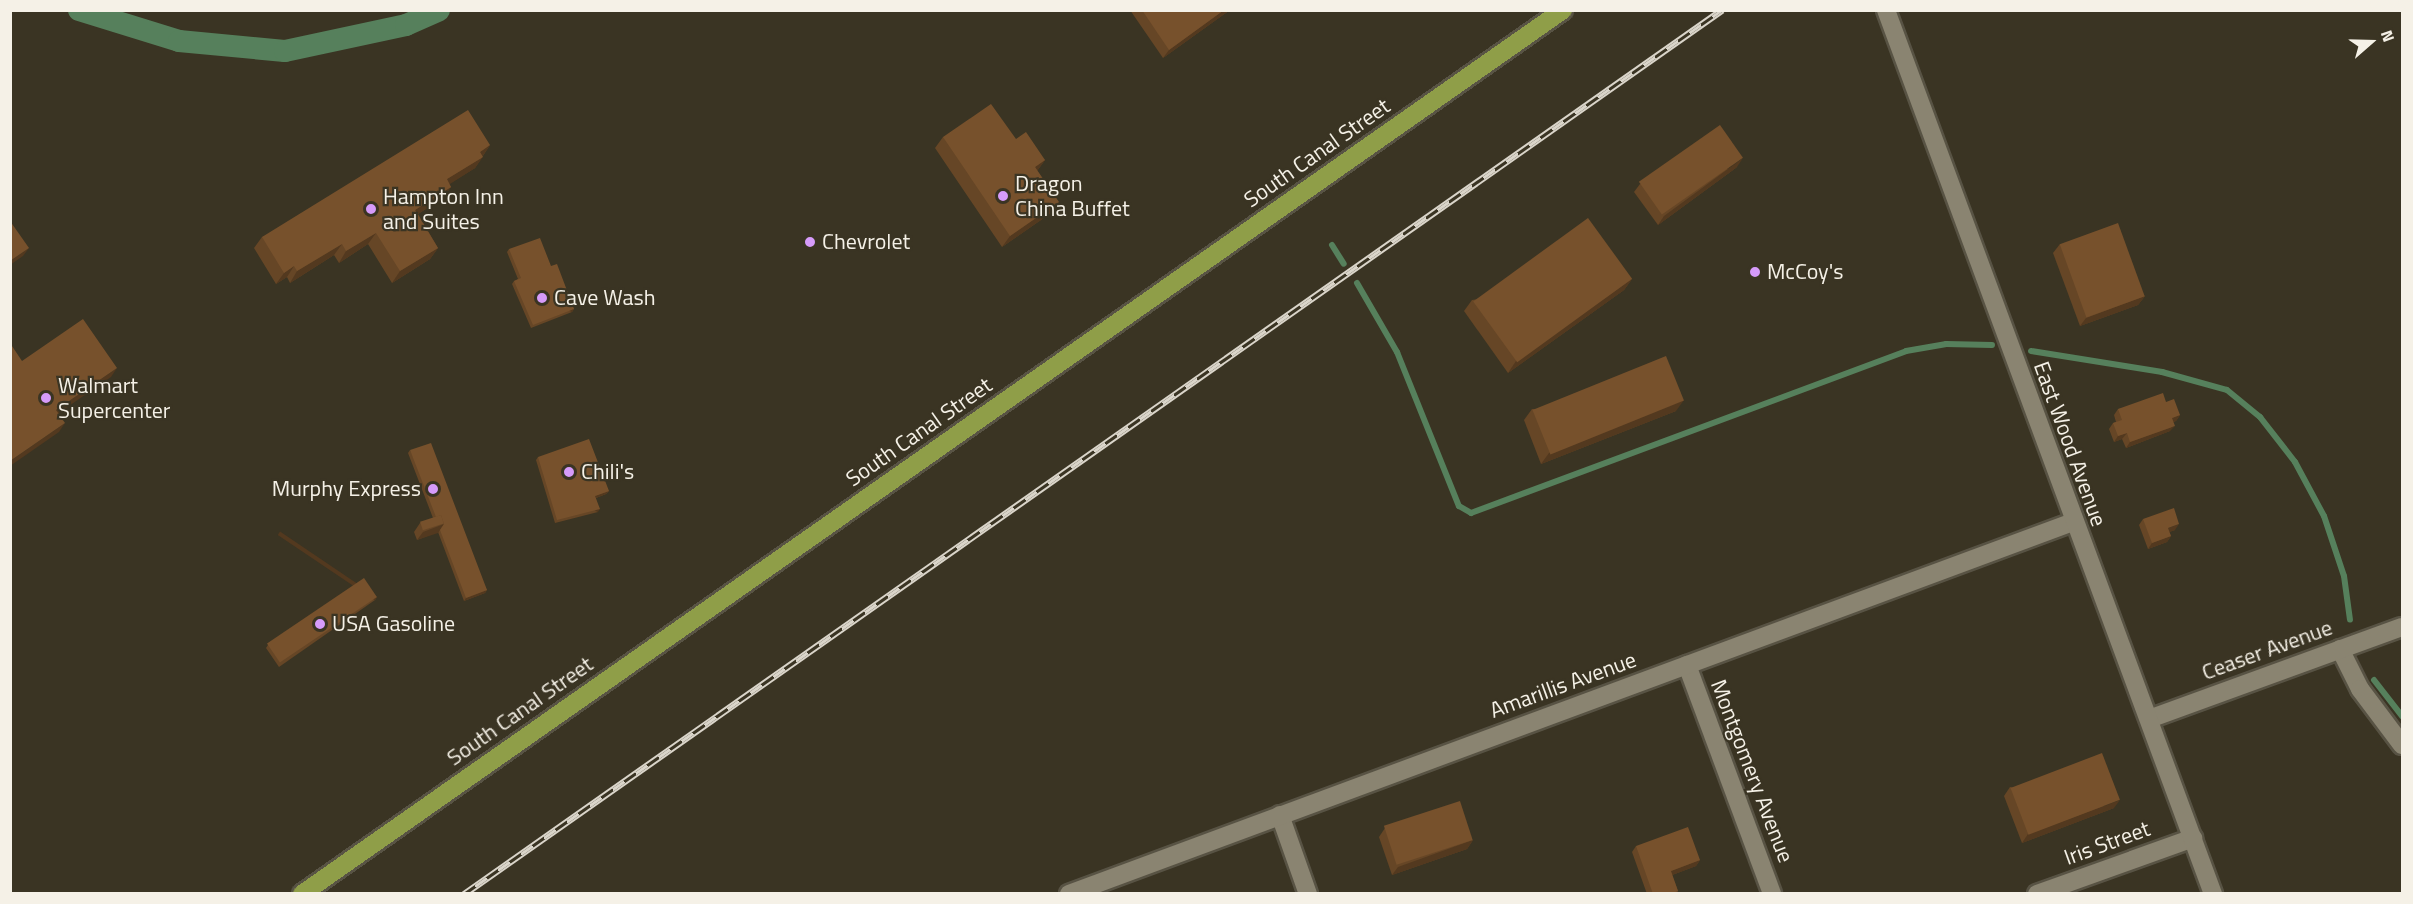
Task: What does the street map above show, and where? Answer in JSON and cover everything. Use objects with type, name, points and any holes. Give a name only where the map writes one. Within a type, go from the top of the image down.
[{"type":"highway","name":"South Canal Street","points":[[302,894],[1563,10]]},
{"type":"street","name":"East Wood Avenue","points":[[1886,10],[2073,522],[2213,894]]},
{"type":"street","name":"Amarillis Avenue","points":[[1069,894],[2073,522]]},
{"type":"street","name":"Ceaser Avenue","points":[[2149,719],[2403,627]]},
{"type":"street","points":[[2340,649],[2360,688],[2403,745]]},
{"type":"street","name":"Montgomery Avenue","points":[[1686,665],[1772,894]]},
{"type":"street","points":[[1280,816],[1308,894]]},
{"type":"street","name":"Iris Street","points":[[2037,894],[2193,838]]},
{"type":"building","points":[[1142,10],[1224,10],[1169,50]]},
{"type":"building","name":"Dragon China Buffet","points":[[991,104],[1016,139],[1026,132],[1045,160],[1035,167],[1059,202],[1010,236],[943,137]]},
{"type":"building","name":"Hampton Inn and Suites","points":[[468,110],[490,145],[480,152],[483,157],[447,179],[451,187],[415,210],[438,248],[400,271],[376,233],[346,251],[342,244],[297,271],[294,266],[284,273],[262,237]]},
{"type":"building","points":[[1720,125],[1743,158],[1662,215],[1639,182]]},
{"type":"building","points":[[1588,218],[1632,279],[1517,362],[1473,301]]},
{"type":"building","points":[[10,221],[29,248],[10,261]]},
{"type":"building","points":[[2118,223],[2145,296],[2086,318],[2060,244]]},
{"type":"building","name":"Cave Wash","points":[[540,238],[551,266],[557,264],[574,309],[533,325],[514,281],[521,278],[509,249]]},
{"type":"building","name":"Walmart Supercenter","points":[[83,319],[117,368],[56,410],[65,423],[10,461],[10,343],[22,361]]},
{"type":"building","points":[[1666,356],[1684,401],[1550,454],[1532,410]]},
{"type":"building","points":[[2163,393],[2166,402],[2174,399],[2180,415],[2172,418],[2175,426],[2130,442],[2127,433],[2118,436],[2113,423],[2122,420],[2118,409]]},
{"type":"building","name":"Chili's","points":[[589,439],[609,491],[595,496],[600,509],[557,520],[538,457]]},
{"type":"building","name":"Murphy Express","points":[[431,443],[487,590],[466,598],[440,530],[444,524],[441,515],[436,517],[410,450]]},
{"type":"building","points":[[2174,508],[2179,524],[2168,528],[2171,536],[2152,543],[2143,519]]},
{"type":"building","points":[[441,515],[444,524],[423,530],[420,522]]},
{"type":"building","name":"USA Gasoline","points":[[364,578],[377,597],[280,662],[267,643]]},
{"type":"building","points":[[2102,753],[2120,800],[2028,835],[2011,788]]},
{"type":"building","points":[[1460,801],[1473,840],[1397,865],[1384,826]]},
{"type":"building","points":[[1688,827],[1700,860],[1671,871],[1678,891],[1670,894],[1653,894],[1636,846]]},
{"type":"waterway","points":[[79,10],[179,41],[285,51],[406,25],[439,10]]},
{"type":"waterway","points":[[1332,245],[1344,264]]},
{"type":"waterway","points":[[1357,283],[1397,352],[1459,506],[1471,513],[1906,351],[1946,344],[1992,345]]},
{"type":"waterway","points":[[2031,351],[2162,372],[2227,390],[2260,417],[2295,462],[2324,516],[2344,576],[2350,620]]},
{"type":"waterway","points":[[2374,680],[2402,716]]},
{"type":"railway","points":[[464,894],[1722,10]]},
{"type":"place","name":"Dragon China Buffet","points":[[1003,196]]},
{"type":"place","name":"Hampton Inn and Suites","points":[[371,209]]},
{"type":"place","name":"Chevrolet","points":[[810,242]]},
{"type":"place","name":"McCoy's","points":[[1755,272]]},
{"type":"place","name":"Cave Wash","points":[[542,298]]},
{"type":"place","name":"Walmart Supercenter","points":[[46,398]]},
{"type":"place","name":"Chili's","points":[[569,472]]},
{"type":"place","name":"Murphy Express","points":[[433,489]]},
{"type":"place","name":"USA Gasoline","points":[[320,624]]}]
